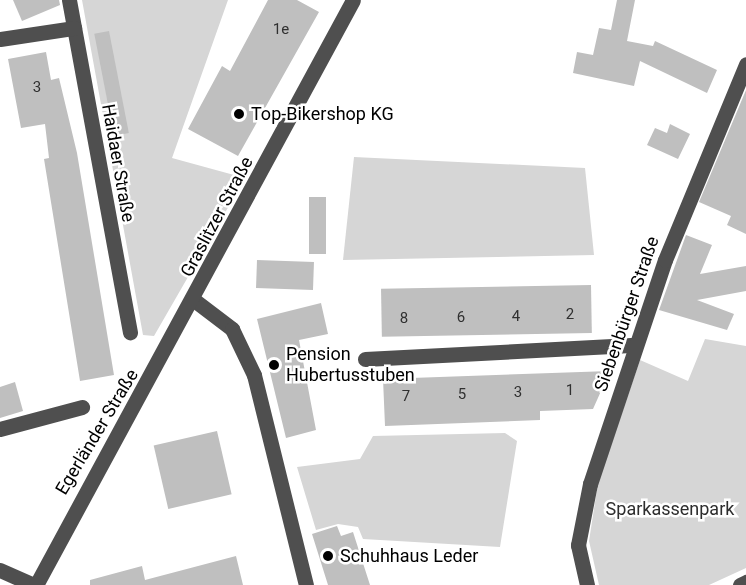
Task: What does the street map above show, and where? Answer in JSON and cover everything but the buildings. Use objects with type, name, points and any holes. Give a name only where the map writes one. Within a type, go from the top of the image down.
[{"type":"street","name":"Haidaer Straße","points":[[69,0],[130,332]]},
{"type":"street","name":"Graslitzer Straße","points":[[306,585],[254,375],[232,329],[194,300],[353,0]]},
{"type":"street","points":[[0,39],[74,28]]},
{"type":"street","name":"Siebenbürger Straße","points":[[587,585],[578,544],[580,521],[636,345],[746,64]]},
{"type":"street","name":"Egerländer Straße","points":[[34,585],[194,300]]},
{"type":"street","points":[[365,359],[636,345]]},
{"type":"street","points":[[0,429],[82,406]]},
{"type":"street","points":[[0,570],[34,585]]},
{"type":"street","points":[[740,585],[746,582]]},
{"type":"green space","points":[[82,0],[228,0],[172,158],[245,178],[154,336],[143,335]]},
{"type":"green space","points":[[354,157],[585,168],[594,255],[343,260]]},
{"type":"green space","name":"Sparkassenpark","points":[[705,339],[746,346],[746,568],[709,585],[599,585],[589,541],[598,483],[640,360],[688,381]]},
{"type":"green space","points":[[505,433],[517,441],[500,547],[363,539],[358,527],[338,524],[316,530],[297,467],[360,459],[373,436]]},
{"type":"place","name":"Top-Bikershop KG","points":[[239,114]]},
{"type":"place","name":"Pension Hubertusstuben","points":[[274,365]]},
{"type":"place","name":"Schuhhaus Leder","points":[[328,556]]}]
